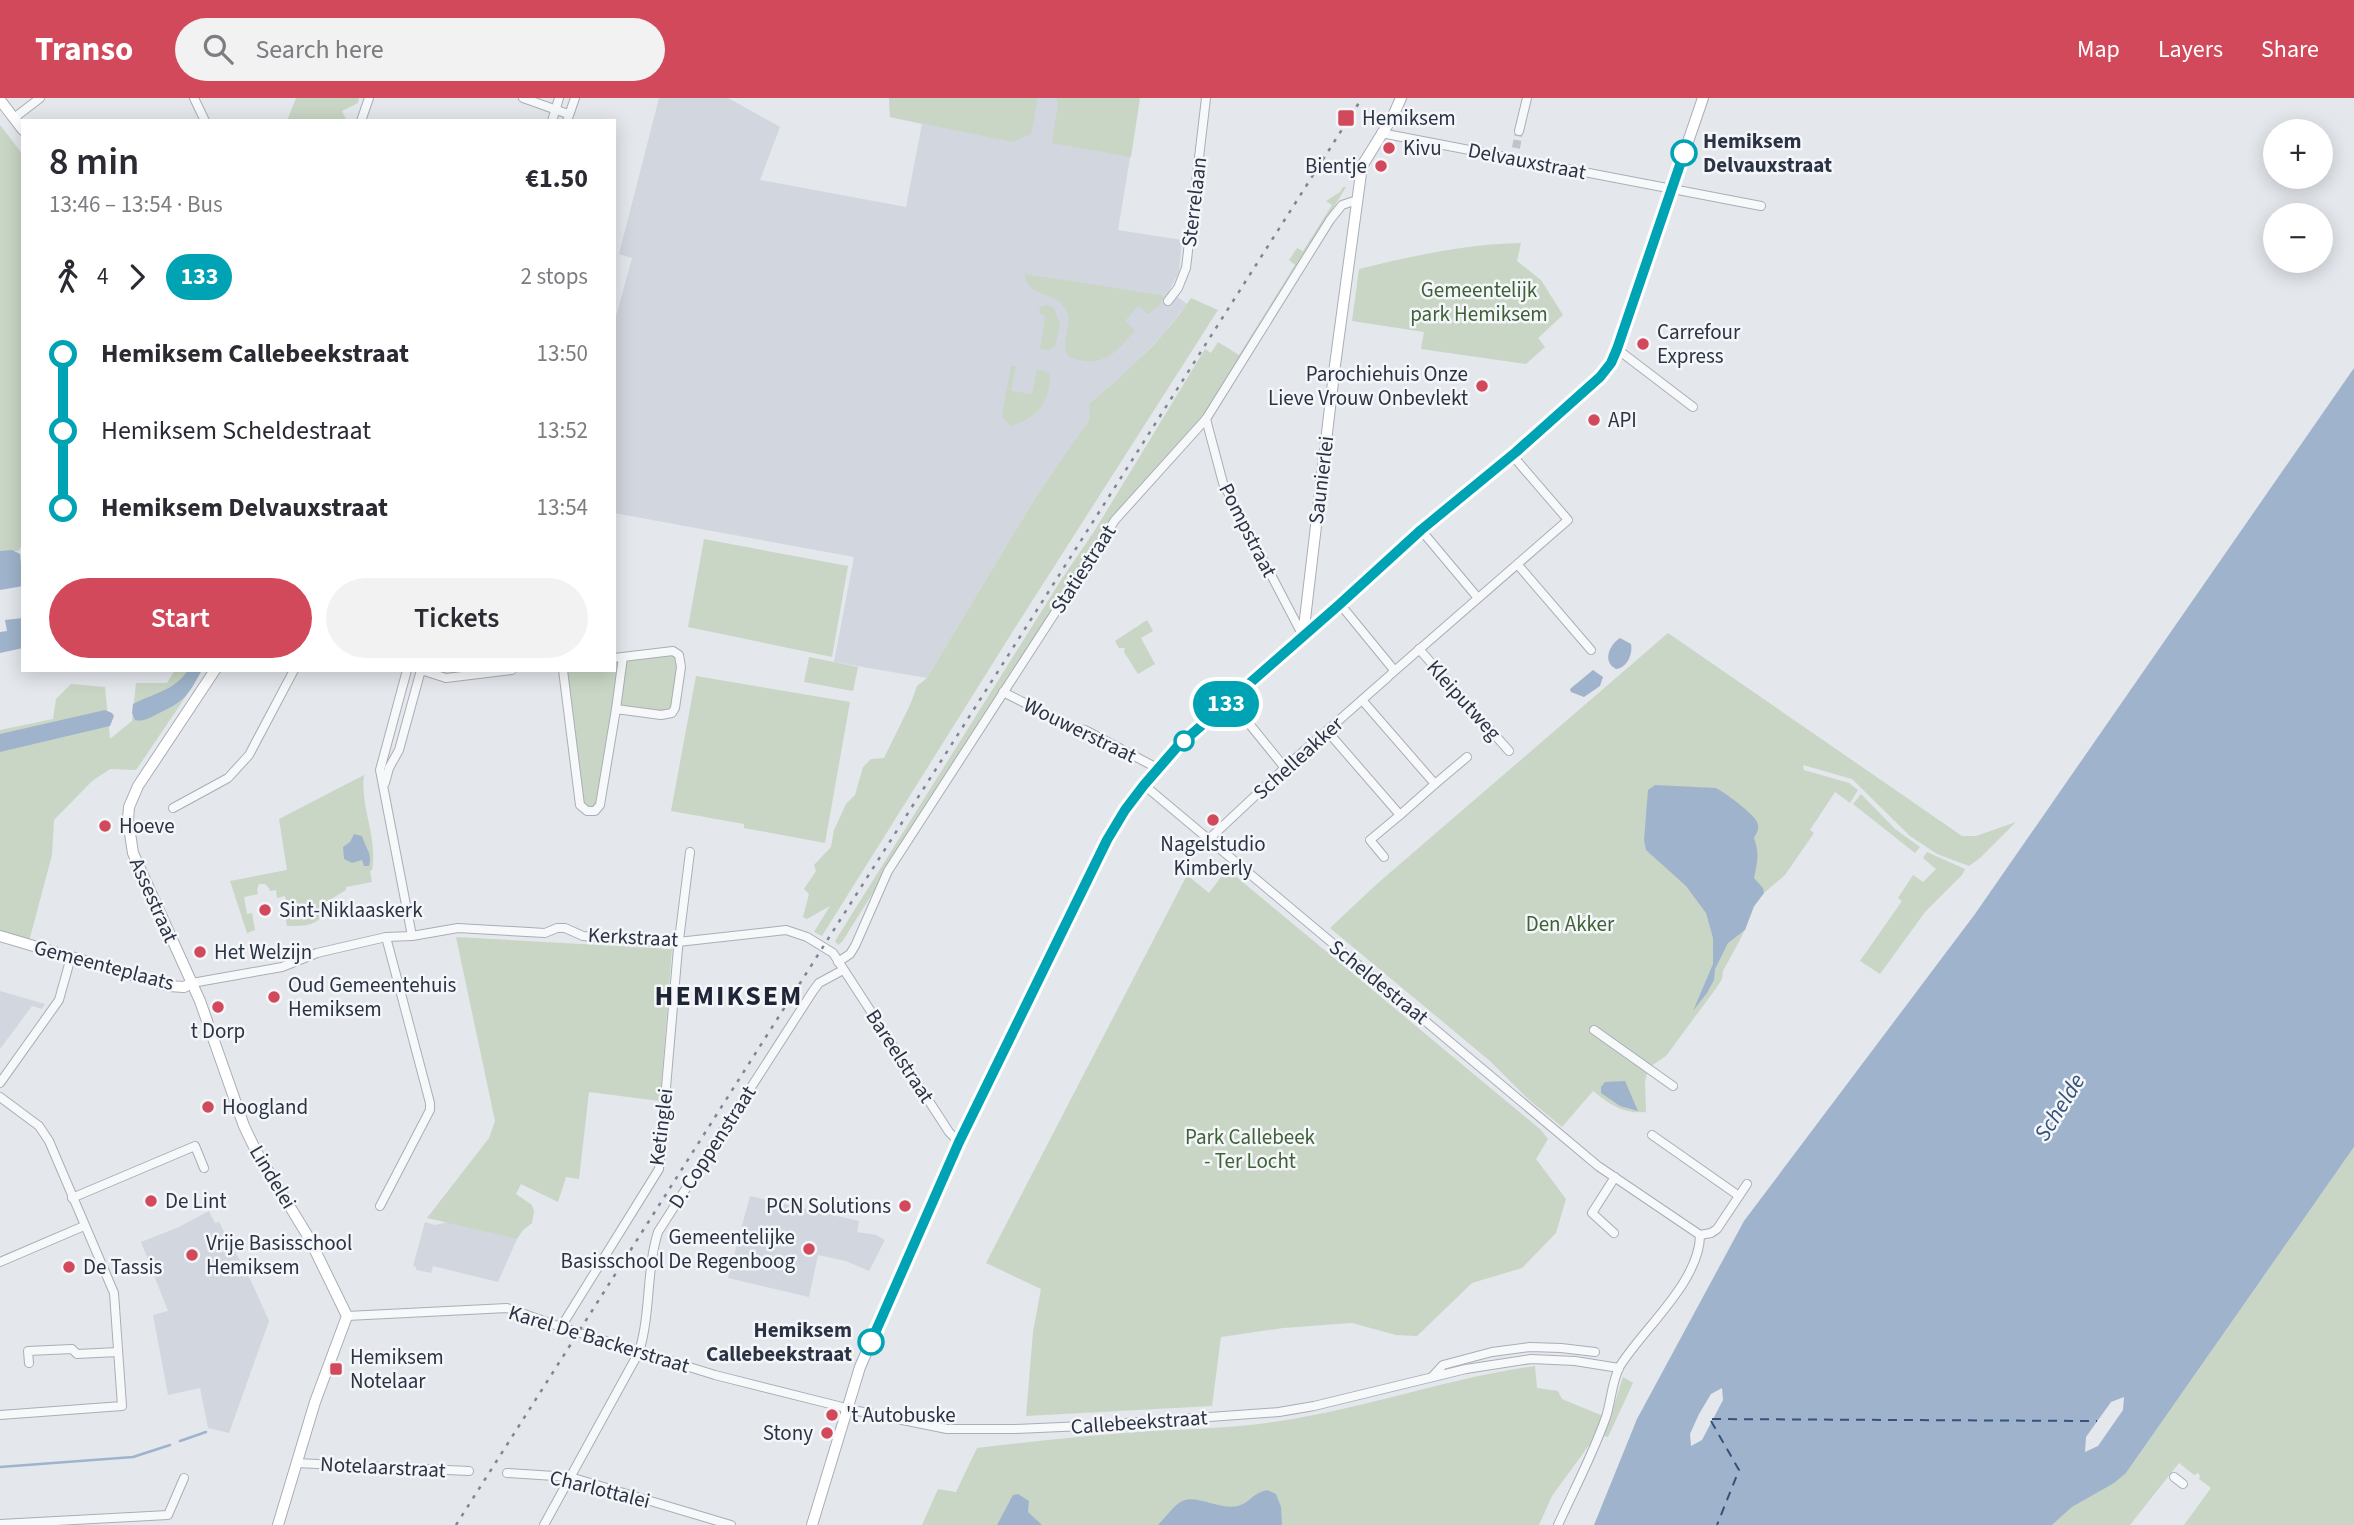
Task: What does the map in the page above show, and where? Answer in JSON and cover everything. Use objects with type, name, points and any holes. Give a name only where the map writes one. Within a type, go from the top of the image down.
[{"type":"street","points":[[14,118],[40,98]]},
{"type":"street","points":[[194,98],[204,119]]},
{"type":"street","points":[[362,119],[369,98]]},
{"type":"street","points":[[523,98],[568,117],[575,98]]},
{"type":"street","points":[[553,119],[559,98]]},
{"type":"street","name":"Sterrelaan","points":[[1168,301],[1178,288],[1186,268],[1206,98]]},
{"type":"street","name":"Saunierlei","points":[[1303,636],[1362,166],[1401,98]]},
{"type":"street","points":[[1519,131],[1527,98]]},
{"type":"street","points":[[812,1525],[860,1367],[959,1142],[1102,849],[1125,810],[1157,768],[1230,700],[1421,530],[1584,393],[1611,363],[1703,98]]},
{"type":"street","points":[[0,100],[21,127]]},
{"type":"street","name":"Delvauxstraat","points":[[1381,133],[1761,206]]},
{"type":"street","points":[[1514,159],[1516,148]]},
{"type":"street","name":"Statiestraat","points":[[840,966],[855,946],[888,871],[1115,520],[1206,419],[1330,220],[1342,205],[1357,200]]},
{"type":"street","points":[[1617,349],[1693,407]]},
{"type":"street","name":"Pompstraat","points":[[1206,419],[1223,483],[1303,636]]},
{"type":"street","name":"Schelleakker","points":[[1208,840],[1285,768],[1568,520],[1512,455]]},
{"type":"street","points":[[1421,530],[1478,598]]},
{"type":"street","points":[[1518,565],[1591,650]]},
{"type":"street","points":[[1340,604],[1391,674]]},
{"type":"street","name":"Kleiputweg","points":[[1419,649],[1509,751]]},
{"type":"street","points":[[563,672],[580,805],[587,811],[595,811],[600,805],[616,709],[619,658],[673,651],[679,655],[681,667],[672,713],[661,715],[616,709]]},
{"type":"street","name":"Assestraat","points":[[192,983],[133,853],[128,820],[129,807],[138,786],[214,672]]},
{"type":"street","points":[[173,808],[228,778],[249,755],[293,672]]},
{"type":"street","points":[[406,672],[380,769],[412,936]]},
{"type":"street","points":[[384,789],[389,768],[399,750],[420,672]]},
{"type":"street","points":[[427,672],[446,678],[496,672]]},
{"type":"street","name":"Wouwerstraat","points":[[1003,692],[1157,768]]},
{"type":"street","points":[[1230,700],[1285,768]]},
{"type":"street","points":[[1362,701],[1435,784]]},
{"type":"street","points":[[1328,732],[1400,815]]},
{"type":"street","points":[[1384,858],[1370,840],[1466,757]]},
{"type":"street","name":"Scheldestraat","points":[[1144,785],[1615,1177],[1700,1235]]},
{"type":"street","name":"Ketinglei","points":[[561,1327],[659,1169],[679,942],[690,852]]},
{"type":"street","name":"Kerkstraat","points":[[412,936],[458,928],[545,933],[565,928],[583,936],[679,942],[786,930],[820,943],[832,953],[840,966]]},
{"type":"street","name":"Gemeenteplaats","points":[[0,936],[169,986],[184,987],[192,983],[282,967],[326,950],[386,937],[412,936]]},
{"type":"street","points":[[380,1206],[430,1111],[386,937]]},
{"type":"street","points":[[0,1083],[55,1006],[71,957]]},
{"type":"street","name":"Bareelstraat","points":[[840,966],[949,1132],[959,1142]]},
{"type":"street","name":"D. Coppenstraat","points":[[544,1525],[639,1352],[644,1331],[651,1256],[661,1226],[813,991],[840,966]]},
{"type":"street","name":"Lindelei","points":[[192,983],[244,1126],[256,1151],[309,1238],[347,1316]]},
{"type":"street","points":[[1594,1030],[1674,1086]]},
{"type":"street","points":[[0,1097],[39,1126],[49,1141],[114,1293],[122,1406],[0,1415]]},
{"type":"street","points":[[1651,1135],[1739,1196]]},
{"type":"street","points":[[72,1198],[195,1146],[204,1168]]},
{"type":"street","points":[[1614,1233],[1591,1213],[1615,1177]]},
{"type":"street","points":[[1558,1525],[1606,1418],[1619,1368],[1667,1309],[1694,1263],[1700,1235],[1717,1229],[1747,1184]]},
{"type":"street","points":[[0,1262],[84,1226]]},
{"type":"street","name":"Karel De Backerstraat","points":[[347,1316],[507,1308],[715,1375],[846,1408]]},
{"type":"street","points":[[278,1525],[314,1402],[347,1316]]},
{"type":"street","name":"Callebeekstraat","points":[[1430,1379],[1443,1365],[1492,1352],[1530,1347],[1595,1352]]},
{"type":"street","points":[[29,1363],[28,1351],[72,1349],[77,1354],[118,1352]]},
{"type":"street","name":"Callebeekstraat","points":[[846,1408],[947,1429],[1084,1426],[1279,1412],[1466,1369],[1531,1359],[1575,1361],[1619,1368]]},
{"type":"street","name":"Notelaarstraat","points":[[296,1463],[469,1471]]},
{"type":"street","name":"Charlottalei","points":[[507,1472],[570,1477],[731,1525]]},
{"type":"street","points":[[2174,1477],[2183,1484]]},
{"type":"street","points":[[0,1524],[54,1523],[167,1514],[184,1478]]},
{"type":"street","points":[[152,1515],[152,1525]]},
{"type":"shaded area","points":[[659,98],[728,98],[780,127],[760,180],[906,207],[922,124],[890,117],[889,98],[1140,98],[1118,230],[1182,240],[1179,272],[1169,291],[1187,304],[1131,368],[1091,402],[1091,419],[1037,495],[927,678],[834,662],[854,557],[616,513],[616,317],[632,258],[619,254]]},
{"type":"shaded area","points":[[0,991],[45,1004],[42,1009],[32,1006],[0,1049]]},
{"type":"shaded area","name":"Gemeentelijke Basisschool De Regenboog","points":[[750,1196],[859,1221],[857,1232],[876,1235],[885,1240],[869,1271],[846,1261],[818,1255],[809,1297],[728,1278]]},
{"type":"shaded area","points":[[209,1211],[215,1223],[219,1222],[269,1321],[229,1433],[208,1428],[200,1388],[168,1395],[153,1315],[168,1311],[141,1242],[179,1227]]},
{"type":"shaded area","points":[[425,1222],[435,1225],[447,1222],[517,1239],[498,1282],[433,1266],[431,1273],[416,1270],[413,1266]]},
{"type":"green space","points":[[296,98],[359,98],[358,103],[342,111],[346,119],[288,119]]},
{"type":"green space","points":[[889,98],[1038,98],[1031,134],[1013,142],[890,117]]},
{"type":"green space","points":[[1056,98],[1140,98],[1131,157],[1052,143],[1058,104]]},
{"type":"green space","points":[[0,125],[21,152],[21,547],[18,551],[0,551]]},
{"type":"green space","points":[[1346,187],[1204,415],[1115,516],[1007,679],[838,945],[835,941],[1095,530],[1205,349],[1211,353],[1218,342],[1239,355],[1295,265],[1289,260],[1297,248],[1303,251],[1332,205],[1326,201]]},
{"type":"green space","name":"Gemeentelijk park Hemiksem","points":[[1521,243],[1517,261],[1541,280],[1563,315],[1538,338],[1545,347],[1526,364],[1421,349],[1424,332],[1352,321],[1359,269],[1460,248]]},
{"type":"green space","points":[[1025,274],[1161,295],[1164,298],[1158,307],[1148,314],[1138,306],[1125,321],[1135,330],[1113,353],[1098,361],[1079,360],[1068,356],[1066,350],[1068,314],[1065,308],[1030,287]]},
{"type":"green space","points":[[1191,298],[1218,310],[822,936],[814,932],[830,906],[807,919],[803,917],[809,894],[804,889],[816,871],[814,865],[831,847],[834,830],[846,804],[855,795],[863,767],[871,759],[884,758],[917,686],[927,678],[1037,495],[1090,419],[1091,402],[1145,354]]},
{"type":"green space","points":[[1048,305],[1054,308],[1060,325],[1055,347],[1048,350],[1040,349],[1045,316],[1039,314],[1040,307]]},
{"type":"green space","points":[[1011,366],[1016,366],[1011,391],[1032,394],[1037,369],[1050,376],[1047,394],[1040,408],[1035,414],[1011,426],[1002,416]]},
{"type":"green space","points":[[704,539],[848,566],[832,657],[688,627]]},
{"type":"green space","points":[[1147,620],[1153,631],[1141,638],[1155,664],[1138,674],[1124,652],[1125,648],[1119,648],[1115,641]]},
{"type":"green space","name":"Den Akker","points":[[1668,633],[1962,836],[1976,836],[2016,822],[1969,866],[1937,854],[1910,836],[1852,779],[1803,765],[1804,770],[1849,783],[1858,790],[1850,803],[1835,792],[1810,830],[1814,833],[1785,875],[1764,893],[1754,907],[1717,987],[1666,1056],[1648,1068],[1645,1082],[1646,1112],[1631,1112],[1618,1108],[1593,1091],[1562,1127],[1528,1099],[1490,1061],[1330,928],[1378,883]]},
{"type":"green space","points":[[667,651],[679,655],[672,713],[616,709],[595,811],[583,808],[563,672],[616,672],[616,658]]},
{"type":"green space","points":[[809,657],[858,667],[853,691],[804,682]]},
{"type":"green space","points":[[174,672],[200,672],[136,770],[110,769],[92,781],[54,820],[52,855],[28,945],[0,936],[0,730],[53,719],[56,699],[71,684],[105,687],[110,739],[132,721],[136,683],[167,683]]},
{"type":"green space","points":[[696,676],[850,702],[825,843],[744,828],[744,824],[671,811]]},
{"type":"green space","points":[[364,775],[364,799],[373,846],[370,871],[372,882],[346,887],[346,890],[326,902],[317,921],[295,926],[287,926],[283,907],[287,906],[285,896],[277,898],[276,890],[270,891],[265,884],[259,884],[258,894],[244,897],[247,914],[252,913],[255,930],[247,933],[230,881],[287,870],[279,819]]},
{"type":"green space","points":[[1861,794],[1895,829],[1920,847],[1915,853],[1853,804]]},
{"type":"green space","points":[[1927,852],[1965,869],[1925,912],[1880,974],[1860,961],[1902,901],[1898,898],[1913,875],[1923,882],[1936,869],[1923,858]]},
{"type":"green space","name":"Park Callebeek - Ter Locht","points":[[1227,869],[1541,1130],[1548,1139],[1536,1159],[1566,1199],[1556,1233],[1522,1268],[1472,1283],[1417,1336],[1396,1335],[1352,1323],[1283,1328],[1221,1337],[1212,1406],[1026,1416],[1033,1332],[1041,1289],[986,1263],[1187,875],[1209,893]]},
{"type":"green space","points":[[456,937],[672,949],[660,1101],[589,1092],[579,1179],[566,1177],[558,1202],[521,1184],[516,1194],[532,1205],[534,1211],[532,1223],[517,1239],[427,1218],[489,1138],[495,1121]]},
{"type":"green space","points":[[2354,1147],[2354,1525],[2184,1525],[2211,1488],[2199,1479],[2198,1473],[2194,1475],[2179,1463],[2130,1525],[2052,1525],[2072,1507],[2126,1473]]},
{"type":"green space","points":[[1535,1366],[1537,1388],[1558,1391],[1562,1399],[1603,1416],[1592,1441],[1552,1496],[1539,1525],[922,1525],[938,1489],[956,1492],[977,1448],[1108,1434],[1264,1423],[1344,1409],[1471,1378]]},
{"type":"green space","points":[[1623,1377],[1633,1383],[1608,1437],[1604,1436]]},
{"type":"water","name":"Schelde","points":[[2354,368],[2354,1147],[2126,1473],[2072,1507],[2052,1525],[1594,1525],[1637,1419],[1744,1221],[1975,914]]},
{"type":"water","points":[[12,550],[20,554],[21,586],[0,590],[0,551]]},
{"type":"water","points":[[21,618],[21,648],[0,653],[0,632],[7,631],[5,620]]},
{"type":"water","points":[[1620,638],[1631,644],[1631,652],[1626,663],[1616,669],[1608,658],[1613,645]]},
{"type":"water","points":[[1593,670],[1603,677],[1600,686],[1584,697],[1571,692],[1570,689]]},
{"type":"water","points":[[187,672],[201,672],[193,686],[174,705],[149,718],[135,720],[132,713],[133,704],[170,687]]},
{"type":"water","points":[[105,710],[114,716],[110,726],[0,752],[0,734]]},
{"type":"water","points":[[1655,785],[1716,788],[1750,813],[1758,826],[1754,838],[1757,863],[1754,878],[1764,893],[1754,906],[1745,930],[1728,943],[1715,969],[1714,980],[1693,1011],[1713,964],[1713,938],[1706,913],[1686,886],[1646,850],[1644,840],[1648,790]]},
{"type":"water","points":[[354,834],[362,836],[369,854],[369,866],[364,866],[362,860],[352,863],[344,859],[343,847],[350,842]]},
{"type":"water","points":[[1625,1081],[1638,1111],[1620,1106],[1601,1093],[1605,1082]]},
{"type":"water","points":[[1267,1490],[1276,1494],[1281,1507],[1282,1525],[1158,1525],[1182,1501],[1188,1499],[1231,1507],[1245,1503]]},
{"type":"water","points":[[1018,1494],[1029,1501],[1028,1512],[1042,1525],[997,1525],[1013,1495]]},
{"type":"pier","points":[[1722,1388],[1723,1400],[1702,1440],[1691,1446],[1690,1434],[1699,1414],[1711,1394]]},
{"type":"pier","points":[[2124,1397],[2123,1410],[2098,1446],[2085,1452],[2086,1437],[2111,1402]]},
{"type":"waterway","points":[[180,1441],[206,1432]]},
{"type":"waterway","points":[[0,1467],[133,1457],[170,1445]]},
{"type":"ferry route","points":[[1712,1419],[2097,1421]]},
{"type":"ferry route","points":[[1711,1421],[1739,1470],[1717,1525]]},
{"type":"tunnel","points":[[1516,148],[1519,131]]},
{"type":"railway","points":[[456,1525],[1362,98]]},
{"type":"bus line","name":"133","points":[[871,1342],[959,1142],[1093,866],[1125,810],[1177,747],[1421,530],[1516,452],[1600,377],[1611,363],[1617,349],[1684,153]]},
{"type":"place","name":"Hemiksem","points":[[1346,118]]},
{"type":"place","name":"Kivu","points":[[1389,148]]},
{"type":"place","name":"Hemiksem Delvauxstraat","points":[[1684,153]]},
{"type":"place","name":"Bientje","points":[[1381,166]]},
{"type":"place","name":"Carrefour Express","points":[[1643,344]]},
{"type":"place","name":"Parochiehuis Onze Lieve Vrouw Onbevlekt","points":[[1482,386]]},
{"type":"place","name":"API","points":[[1594,420]]},
{"type":"place","name":"Nagelstudio Kimberly","points":[[1213,820]]},
{"type":"place","name":"Hoeve","points":[[105,826]]},
{"type":"place","name":"Sint-Niklaaskerk","points":[[265,910]]},
{"type":"place","name":"Het Welzijn","points":[[200,952]]},
{"type":"place","name":"Oud Gemeentehuis Hemiksem","points":[[274,997]]},
{"type":"place","name":"t Dorp","points":[[218,1007]]},
{"type":"place","name":"Hoogland","points":[[208,1107]]},
{"type":"place","name":"De Lint","points":[[151,1201]]},
{"type":"place","name":"PCN Solutions","points":[[905,1206]]},
{"type":"place","name":"Gemeentelijke Basisschool De Regenboog","points":[[809,1249]]},
{"type":"place","name":"Vrije Basisschool Hemiksem","points":[[192,1255]]},
{"type":"place","name":"De Tassis","points":[[69,1267]]},
{"type":"place","name":"Hemiksem Callebeekstraat","points":[[871,1342]]},
{"type":"place","name":"Hemiksem Notelaar","points":[[336,1369]]},
{"type":"place","name":"'t Autobuske","points":[[832,1415]]},
{"type":"place","name":"Stony","points":[[827,1433]]},
{"type":"district","name":"HEMIKSEM","points":[[729,995]]}]
